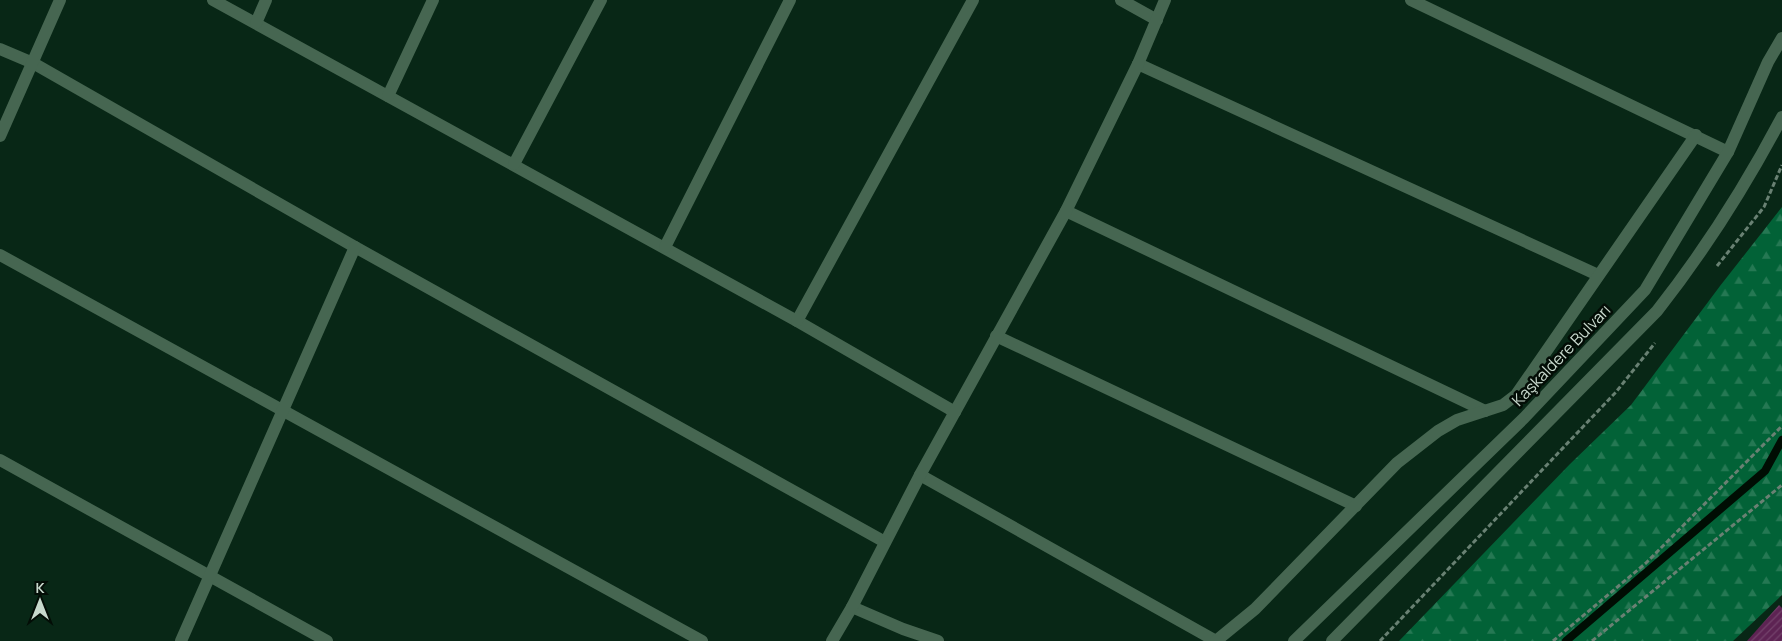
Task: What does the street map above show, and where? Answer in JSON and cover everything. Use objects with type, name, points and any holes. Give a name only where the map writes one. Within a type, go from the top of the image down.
[{"type":"street","points":[[0,136],[60,0]]},
{"type":"street","points":[[213,0],[665,247],[955,412]]},
{"type":"street","points":[[256,23],[266,0]]},
{"type":"street","points":[[388,96],[433,0]]},
{"type":"street","points":[[514,164],[601,0]]},
{"type":"street","points":[[665,247],[790,0]]},
{"type":"street","points":[[797,321],[973,0]]},
{"type":"street","points":[[1121,0],[1157,20]]},
{"type":"street","points":[[832,641],[852,607],[920,475],[1066,211],[1138,64],[1165,0]]},
{"type":"street","points":[[1411,0],[1728,152]]},
{"type":"street","name":"Kaşkaldere Bulvarı","points":[[1294,641],[1524,418],[1645,290],[1728,152],[1768,62],[1782,38]]},
{"type":"street","points":[[0,49],[32,63],[355,247],[885,542]]},
{"type":"street","points":[[1138,64],[1598,275]]},
{"type":"street","points":[[1332,641],[1657,311],[1692,266],[1756,165],[1780,122]]},
{"type":"street","points":[[920,475],[1216,641],[1255,610],[1397,463],[1438,431],[1457,420],[1503,405],[1516,395],[1696,135]]},
{"type":"street","points":[[1066,211],[1485,411]]},
{"type":"street","points":[[181,641],[355,247]]},
{"type":"street","points":[[0,254],[702,641]]},
{"type":"street","points":[[996,336],[1356,506]]},
{"type":"street","points":[[0,460],[327,641]]},
{"type":"street","points":[[852,607],[903,629],[938,641]]},
{"type":"path","points":[[1715,269],[1764,207],[1782,165]]},
{"type":"path","points":[[1380,641],[1616,392],[1659,338]]},
{"type":"path","points":[[1554,641],[1646,563],[1782,426]]},
{"type":"path","points":[[1592,641],[1782,485]]},
{"type":"green space","points":[[1782,207],[1782,595],[1733,641],[1399,641],[1570,464],[1631,405]]},
{"type":"building","points":[[1779,605],[1782,608],[1782,641],[1747,641]]},
{"type":"waterway","points":[[1566,641],[1765,471],[1782,440]]}]
